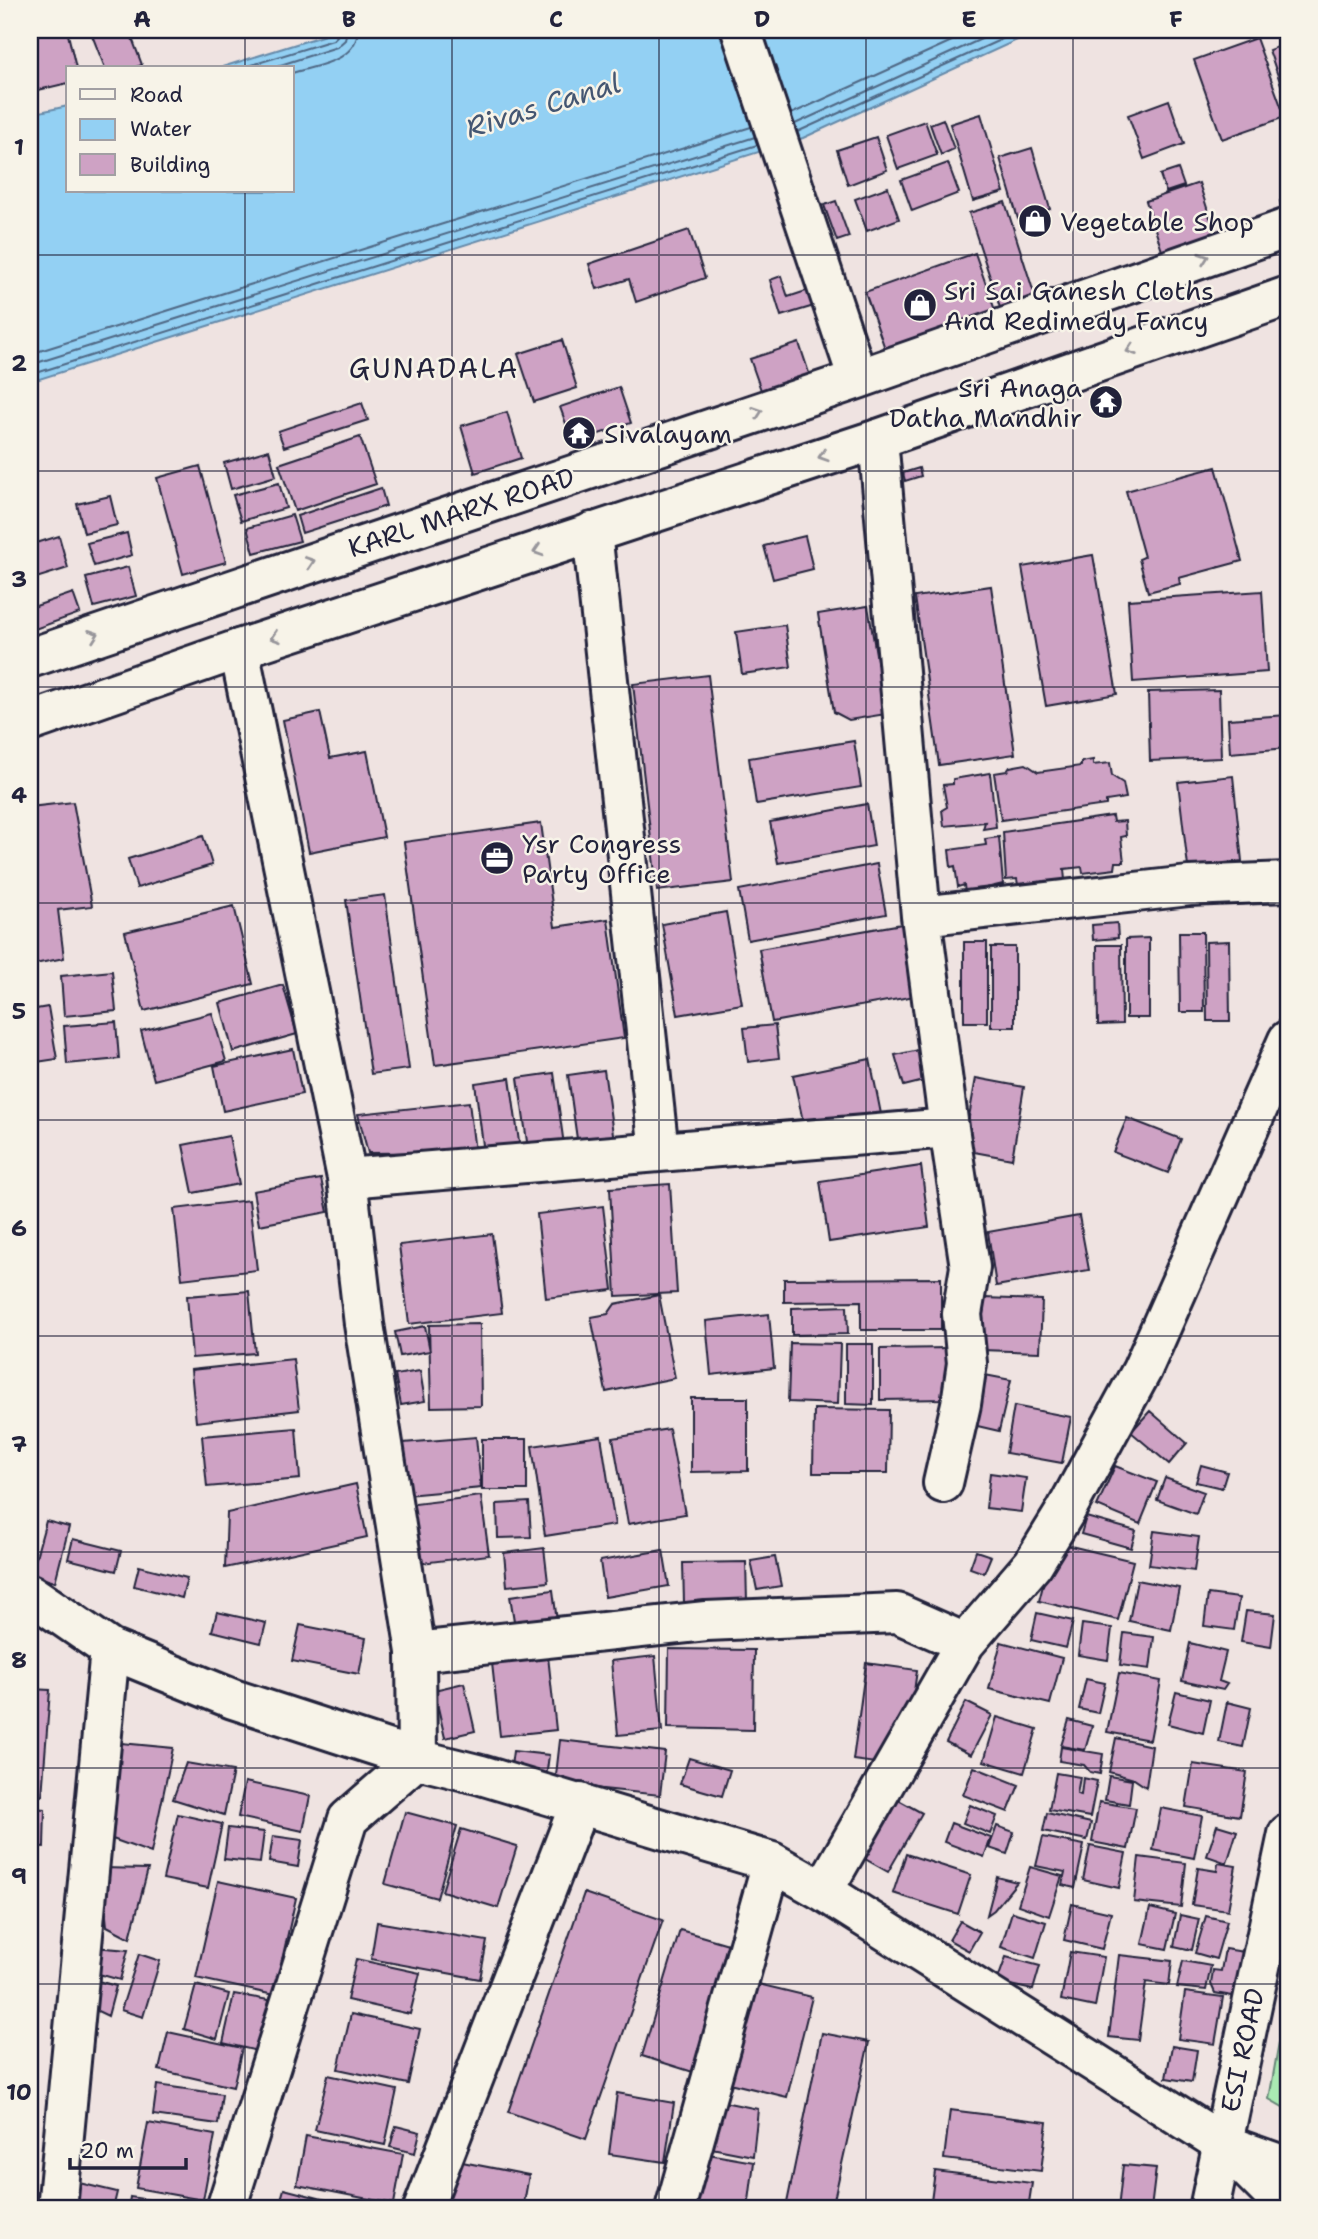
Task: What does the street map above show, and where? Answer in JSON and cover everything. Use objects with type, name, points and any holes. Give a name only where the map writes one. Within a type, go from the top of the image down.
[{"type":"street","points":[[741,30],[858,379]]},
{"type":"street","name":"KARL MARX ROAD","points":[[30,657],[858,379],[1288,228]]},
{"type":"street","points":[[30,722],[239,649],[878,439],[1288,296]]},
{"type":"street","points":[[878,439],[921,916],[970,1267],[962,1314],[967,1363],[961,1404],[943,1483]]},
{"type":"street","points":[[663,444],[680,504]]},
{"type":"street","points":[[592,533],[659,1153]]},
{"type":"street","points":[[226,2209],[348,1819],[417,1759],[416,1652],[364,1324],[347,1178],[239,649]]},
{"type":"street","points":[[921,916],[1189,886],[1288,882]]},
{"type":"street","points":[[822,1891],[965,1643],[1033,1564],[1065,1512],[1142,1370],[1288,1040]]},
{"type":"street","points":[[347,1178],[949,1128]]},
{"type":"street","points":[[30,1594],[110,1649],[233,1699],[417,1759],[481,1775],[772,1862],[1222,2144],[1209,2209]]},
{"type":"street","points":[[416,1652],[706,1621],[897,1613],[965,1643]]},
{"type":"street","points":[[57,2209],[110,1649]]},
{"type":"street","points":[[423,2209],[580,1804]]},
{"type":"street","name":"ESI ROAD","points":[[1222,2144],[1288,1834]]},
{"type":"street","points":[[675,2209],[772,1862]]},
{"type":"street","name":"ESI ROAD","points":[[1222,2144],[1288,2167]]},
{"type":"street","name":"ESI ROAD","points":[[1222,2144],[1288,2209]]},
{"type":"green space","points":[[1288,1990],[1288,2110],[1269,2099]]},
{"type":"water","name":"Rivas Canal","points":[[341,30],[1039,30],[803,138],[30,382],[30,114],[66,106],[66,192],[294,192],[294,66],[225,66]]},
{"type":"building","points":[[30,30],[67,30],[76,66],[66,66],[66,83],[30,92]]},
{"type":"building","points":[[90,30],[129,30],[142,65],[104,66]]},
{"type":"building","points":[[1256,38],[1285,117],[1222,139],[1194,60]]},
{"type":"building","points":[[1288,43],[1288,91],[1284,93],[1269,50]]},
{"type":"building","points":[[1169,100],[1184,144],[1144,159],[1128,115]]},
{"type":"building","points":[[981,114],[1004,192],[973,201],[950,124]]},
{"type":"building","points":[[943,119],[954,149],[941,155],[930,124]]},
{"type":"building","points":[[925,121],[937,155],[898,169],[886,135]]},
{"type":"building","points":[[876,137],[887,170],[848,185],[837,150]]},
{"type":"building","points":[[1032,148],[1050,209],[1018,219],[1000,158]]},
{"type":"building","points":[[948,163],[959,193],[912,211],[901,180]]},
{"type":"building","points":[[1178,169],[1184,186],[1166,192],[1160,175]]},
{"type":"building","points":[[1199,183],[1216,236],[1163,254],[1146,201]]},
{"type":"building","points":[[888,187],[899,219],[867,231],[855,199]]},
{"type":"building","points":[[1288,198],[1288,210],[1283,212],[1280,201]]},
{"type":"building","points":[[836,201],[849,237],[837,241],[824,205]]},
{"type":"building","points":[[1005,202],[1040,312],[1005,323],[969,213]]},
{"type":"building","points":[[689,230],[705,278],[636,302],[629,279],[597,289],[589,264]]},
{"type":"building","points":[[975,253],[998,319],[888,357],[865,292]]},
{"type":"building","points":[[781,276],[788,297],[809,290],[814,306],[781,316],[770,280]]},
{"type":"building","points":[[562,340],[577,388],[534,402],[518,354]]},
{"type":"building","points":[[799,343],[810,376],[762,393],[750,359]]},
{"type":"building","points":[[619,387],[631,423],[573,443],[560,407]]},
{"type":"building","points":[[362,403],[368,420],[284,447],[278,431]]},
{"type":"building","points":[[507,412],[521,458],[475,473],[461,426]]},
{"type":"building","points":[[360,437],[376,484],[295,511],[279,464]]},
{"type":"building","points":[[269,450],[276,476],[231,489],[224,463]]},
{"type":"building","points":[[200,466],[226,562],[183,574],[157,478]]},
{"type":"building","points":[[1216,467],[1242,561],[1179,578],[1180,584],[1148,592],[1139,559],[1144,557],[1126,491]]},
{"type":"building","points":[[919,468],[921,476],[905,481],[903,473]]},
{"type":"building","points":[[279,483],[286,508],[241,521],[233,495]]},
{"type":"building","points":[[381,488],[386,506],[302,533],[297,516]]},
{"type":"building","points":[[110,496],[117,525],[84,533],[77,504]]},
{"type":"building","points":[[292,515],[300,541],[254,553],[247,528]]},
{"type":"building","points":[[127,533],[132,555],[94,566],[87,543]]},
{"type":"building","points":[[59,536],[68,568],[30,580],[30,545]]},
{"type":"building","points":[[805,536],[813,569],[773,579],[764,546]]},
{"type":"building","points":[[1093,555],[1117,694],[1046,706],[1022,567]]},
{"type":"building","points":[[128,567],[136,596],[94,607],[86,578]]},
{"type":"building","points":[[991,586],[1015,754],[939,765],[915,597]]},
{"type":"building","points":[[1262,591],[1267,672],[1133,682],[1128,600]]},
{"type":"building","points":[[73,593],[80,613],[32,630],[30,608]]},
{"type":"building","points":[[868,606],[886,714],[849,720],[834,712],[818,614]]},
{"type":"building","points":[[785,625],[791,667],[742,674],[736,632]]},
{"type":"building","points":[[708,675],[733,882],[657,891],[633,684]]},
{"type":"building","points":[[1219,690],[1221,758],[1150,761],[1148,692]]},
{"type":"building","points":[[320,712],[330,758],[367,751],[384,837],[309,852],[283,720]]},
{"type":"building","points":[[1288,715],[1288,748],[1230,753],[1228,719]]},
{"type":"building","points":[[854,741],[861,787],[756,804],[749,758]]},
{"type":"building","points":[[1093,760],[1093,765],[1110,763],[1112,776],[1123,783],[1126,798],[1106,801],[1106,805],[1001,820],[994,773],[1026,764],[1038,772],[1081,766],[1081,762]]},
{"type":"building","points":[[990,773],[996,827],[983,829],[985,822],[944,826],[942,810],[947,807],[943,785],[953,784],[953,779]]},
{"type":"building","points":[[1233,776],[1242,861],[1188,867],[1178,782]]},
{"type":"building","points":[[73,802],[92,906],[58,910],[64,958],[30,965],[30,902],[34,901],[30,874],[30,807]]},
{"type":"building","points":[[867,804],[874,846],[778,863],[770,822]]},
{"type":"building","points":[[1112,816],[1113,822],[1125,821],[1126,836],[1121,837],[1124,862],[1116,862],[1115,869],[1083,873],[1082,867],[1064,869],[1065,880],[1018,885],[1017,879],[1006,880],[1003,832]]},
{"type":"building","points":[[541,823],[555,927],[608,919],[624,1038],[435,1065],[404,842]]},
{"type":"building","points":[[203,836],[212,865],[137,888],[128,859]]},
{"type":"building","points":[[999,837],[1003,884],[965,893],[964,885],[958,887],[949,850],[986,845],[985,839]]},
{"type":"building","points":[[877,864],[886,914],[748,940],[739,890]]},
{"type":"building","points":[[385,895],[409,1069],[371,1074],[346,900]]},
{"type":"building","points":[[234,906],[253,984],[144,1011],[125,932]]},
{"type":"building","points":[[726,912],[742,1004],[678,1015],[662,924]]},
{"type":"building","points":[[1117,923],[1118,938],[1093,940],[1092,925]]},
{"type":"building","points":[[902,924],[915,996],[772,1022],[759,949]]},
{"type":"building","points":[[1179,932],[1203,932],[1204,1012],[1180,1012]]},
{"type":"building","points":[[1149,938],[1149,1018],[1126,1018],[1126,939]]},
{"type":"building","points":[[1229,941],[1230,1021],[1207,1021],[1206,942]]},
{"type":"building","points":[[964,942],[987,942],[987,1022],[964,1022]]},
{"type":"building","points":[[1097,945],[1121,945],[1122,1024],[1098,1025]]},
{"type":"building","points":[[991,947],[1015,947],[1015,1027],[991,1027]]},
{"type":"building","points":[[112,971],[116,1011],[64,1016],[61,976]]},
{"type":"building","points":[[283,985],[297,1034],[233,1052],[220,1003]]},
{"type":"building","points":[[48,1007],[57,1059],[30,1063],[30,1010]]},
{"type":"building","points":[[212,1013],[226,1061],[154,1080],[141,1031]]},
{"type":"building","points":[[116,1022],[119,1059],[67,1064],[64,1026]]},
{"type":"building","points":[[775,1025],[779,1058],[748,1062],[744,1028]]},
{"type":"building","points":[[293,1049],[302,1094],[223,1111],[214,1066]]},
{"type":"building","points":[[924,1049],[932,1079],[904,1086],[895,1055]]},
{"type":"building","points":[[870,1059],[882,1119],[806,1135],[793,1075]]},
{"type":"building","points":[[604,1070],[614,1141],[578,1146],[568,1075]]},
{"type":"building","points":[[554,1073],[564,1145],[528,1149],[518,1078]]},
{"type":"building","points":[[510,1078],[520,1149],[484,1153],[475,1083]]},
{"type":"building","points":[[976,1078],[1024,1087],[1012,1159],[963,1150]]},
{"type":"building","points":[[469,1102],[475,1152],[368,1153],[358,1114]]},
{"type":"building","points":[[1127,1118],[1181,1139],[1168,1173],[1113,1152]]},
{"type":"building","points":[[229,1136],[239,1184],[193,1193],[183,1145]]},
{"type":"building","points":[[921,1166],[929,1227],[829,1242],[820,1181]]},
{"type":"building","points":[[321,1179],[328,1212],[259,1225],[253,1191]]},
{"type":"building","points":[[670,1184],[677,1293],[616,1296],[610,1188]]},
{"type":"building","points":[[249,1200],[257,1270],[182,1279],[174,1209]]},
{"type":"building","points":[[603,1206],[613,1290],[546,1298],[537,1214]]},
{"type":"building","points":[[1079,1216],[1089,1270],[996,1286],[988,1232]]},
{"type":"building","points":[[492,1234],[502,1313],[409,1324],[399,1245]]},
{"type":"building","points":[[941,1278],[941,1330],[861,1330],[861,1301],[784,1302],[784,1279]]},
{"type":"building","points":[[249,1291],[255,1353],[192,1358],[187,1296]]},
{"type":"building","points":[[659,1295],[675,1378],[606,1392],[591,1317],[608,1314],[615,1304]]},
{"type":"building","points":[[984,1298],[1042,1300],[1040,1352],[981,1350]]},
{"type":"building","points":[[847,1306],[848,1334],[792,1335],[792,1308]]},
{"type":"building","points":[[769,1314],[774,1368],[711,1375],[706,1321]]},
{"type":"building","points":[[480,1324],[481,1406],[431,1407],[429,1325]]},
{"type":"building","points":[[425,1326],[430,1351],[400,1356],[395,1332]]},
{"type":"building","points":[[790,1343],[840,1344],[838,1404],[788,1402]]},
{"type":"building","points":[[846,1344],[873,1344],[873,1405],[846,1404]]},
{"type":"building","points":[[948,1348],[949,1399],[880,1400],[880,1349]]},
{"type":"building","points":[[293,1359],[299,1410],[196,1422],[191,1370]]},
{"type":"building","points":[[420,1371],[425,1401],[401,1405],[395,1375]]},
{"type":"building","points":[[985,1375],[1011,1380],[999,1431],[973,1425]]},
{"type":"building","points":[[691,1398],[748,1398],[748,1471],[691,1472]]},
{"type":"building","points":[[1014,1406],[1071,1417],[1062,1463],[1006,1453]]},
{"type":"building","points":[[814,1409],[889,1410],[888,1473],[813,1473]]},
{"type":"building","points":[[1150,1411],[1187,1443],[1169,1464],[1131,1432]]},
{"type":"building","points":[[296,1428],[300,1479],[207,1487],[202,1436]]},
{"type":"building","points":[[669,1429],[685,1514],[628,1524],[613,1438]]},
{"type":"building","points":[[601,1436],[615,1525],[545,1536],[532,1446]]},
{"type":"building","points":[[476,1437],[481,1488],[396,1496],[391,1444]]},
{"type":"building","points":[[482,1439],[527,1439],[527,1490],[482,1490]]},
{"type":"building","points":[[1201,1465],[1227,1472],[1222,1488],[1196,1482]]},
{"type":"building","points":[[1115,1466],[1157,1482],[1140,1524],[1097,1506]]},
{"type":"building","points":[[990,1473],[1026,1478],[1021,1512],[986,1508]]},
{"type":"building","points":[[1165,1478],[1204,1492],[1196,1514],[1157,1500]]},
{"type":"building","points":[[356,1484],[367,1537],[225,1568],[227,1513]]},
{"type":"building","points":[[481,1496],[489,1555],[405,1565],[398,1506]]},
{"type":"building","points":[[529,1502],[531,1537],[498,1538],[497,1504]]},
{"type":"building","points":[[1086,1517],[1136,1531],[1131,1548],[1081,1534]]},
{"type":"building","points":[[46,1521],[69,1527],[55,1582],[31,1575]]},
{"type":"building","points":[[1154,1531],[1199,1537],[1194,1571],[1149,1565]]},
{"type":"building","points":[[73,1539],[121,1551],[116,1571],[68,1559]]},
{"type":"building","points":[[1054,1542],[1133,1561],[1118,1620],[1039,1601]]},
{"type":"building","points":[[544,1548],[548,1582],[507,1586],[504,1553]]},
{"type":"building","points":[[663,1550],[669,1586],[605,1597],[600,1561]]},
{"type":"building","points":[[976,1551],[991,1556],[984,1573],[970,1568]]},
{"type":"building","points":[[775,1557],[781,1586],[757,1590],[751,1561]]},
{"type":"building","points":[[746,1562],[747,1602],[684,1603],[683,1563]]},
{"type":"building","points":[[139,1566],[187,1578],[182,1598],[134,1586]]},
{"type":"building","points":[[1137,1580],[1179,1588],[1171,1630],[1129,1621]]},
{"type":"building","points":[[553,1590],[557,1621],[515,1627],[510,1596]]},
{"type":"building","points":[[1208,1594],[1239,1598],[1234,1630],[1204,1626]]},
{"type":"building","points":[[1246,1611],[1275,1614],[1271,1647],[1241,1642]]},
{"type":"building","points":[[217,1612],[266,1623],[261,1643],[212,1631]]},
{"type":"building","points":[[1037,1613],[1073,1621],[1066,1648],[1031,1640]]},
{"type":"building","points":[[1082,1624],[1112,1628],[1108,1660],[1078,1655]]},
{"type":"building","points":[[300,1625],[366,1638],[359,1674],[292,1661]]},
{"type":"building","points":[[1124,1633],[1154,1637],[1150,1669],[1120,1665]]},
{"type":"building","points":[[1001,1642],[1062,1658],[1050,1704],[989,1689]]},
{"type":"building","points":[[1190,1643],[1226,1652],[1219,1681],[1227,1684],[1223,1690],[1182,1681]]},
{"type":"building","points":[[669,1649],[754,1650],[753,1730],[668,1728]]},
{"type":"building","points":[[548,1656],[556,1730],[500,1736],[492,1663]]},
{"type":"building","points":[[655,1656],[662,1731],[618,1735],[611,1661]]},
{"type":"building","points":[[866,1663],[917,1670],[908,1735],[890,1765],[853,1760]]},
{"type":"building","points":[[1119,1673],[1161,1681],[1150,1740],[1107,1732]]},
{"type":"building","points":[[1086,1679],[1105,1683],[1098,1713],[1079,1709]]},
{"type":"building","points":[[464,1683],[475,1731],[445,1738],[434,1690]]},
{"type":"building","points":[[30,1689],[50,1690],[42,1796],[30,1795]]},
{"type":"building","points":[[1176,1692],[1210,1700],[1203,1733],[1168,1724]]},
{"type":"building","points":[[966,1702],[992,1715],[971,1755],[946,1742]]},
{"type":"building","points":[[1227,1702],[1251,1708],[1243,1747],[1219,1742]]},
{"type":"building","points":[[997,1717],[1037,1729],[1024,1773],[984,1761]]},
{"type":"building","points":[[1069,1720],[1092,1726],[1085,1750],[1061,1746]]},
{"type":"building","points":[[1116,1738],[1152,1746],[1146,1787],[1134,1779],[1109,1772]]},
{"type":"building","points":[[560,1740],[665,1752],[660,1795],[555,1784]]},
{"type":"building","points":[[121,1743],[173,1748],[151,1853],[107,1837]]},
{"type":"building","points":[[1061,1747],[1103,1754],[1100,1774],[1090,1772],[1084,1765],[1059,1761]]},
{"type":"building","points":[[513,1751],[549,1755],[546,1778],[510,1773]]},
{"type":"building","points":[[689,1758],[730,1770],[722,1796],[680,1784]]},
{"type":"building","points":[[186,1763],[233,1771],[224,1815],[173,1799]]},
{"type":"building","points":[[1193,1764],[1247,1772],[1240,1816],[1186,1807]]},
{"type":"building","points":[[974,1767],[1019,1785],[1008,1812],[963,1795]]},
{"type":"building","points":[[1056,1773],[1080,1777],[1077,1794],[1081,1795],[1083,1778],[1097,1781],[1090,1817],[1049,1810]]},
{"type":"building","points":[[1109,1776],[1132,1780],[1129,1804],[1105,1800]]},
{"type":"building","points":[[245,1782],[310,1796],[303,1831],[238,1817]]},
{"type":"building","points":[[893,1797],[922,1813],[888,1872],[860,1856]]},
{"type":"building","points":[[1099,1802],[1136,1808],[1128,1849],[1092,1842]]},
{"type":"building","points":[[970,1805],[997,1816],[990,1834],[963,1823]]},
{"type":"building","points":[[30,1808],[45,1809],[44,1847],[30,1846]]},
{"type":"building","points":[[1161,1808],[1202,1816],[1194,1858],[1153,1850]]},
{"type":"building","points":[[405,1812],[457,1826],[437,1898],[385,1884]]},
{"type":"building","points":[[1047,1813],[1091,1823],[1087,1840],[1043,1831]]},
{"type":"building","points":[[178,1814],[222,1824],[208,1888],[163,1879]]},
{"type":"building","points":[[951,1823],[991,1838],[984,1857],[944,1842]]},
{"type":"building","points":[[1217,1825],[1237,1831],[1227,1863],[1207,1856]]},
{"type":"building","points":[[997,1826],[1014,1832],[1007,1854],[989,1848]]},
{"type":"building","points":[[228,1828],[264,1832],[260,1863],[224,1859]]},
{"type":"building","points":[[461,1829],[517,1846],[498,1908],[442,1891]]},
{"type":"building","points":[[273,1836],[302,1840],[298,1867],[269,1862]]},
{"type":"building","points":[[1043,1837],[1084,1845],[1075,1888],[1062,1885],[1065,1872],[1036,1866]]},
{"type":"building","points":[[1090,1846],[1126,1853],[1119,1888],[1083,1880]]},
{"type":"building","points":[[906,1854],[971,1875],[958,1914],[893,1893]]},
{"type":"building","points":[[1139,1857],[1186,1863],[1181,1907],[1134,1902]]},
{"type":"building","points":[[1218,1863],[1236,1866],[1228,1910],[1192,1905],[1198,1868],[1217,1871]]},
{"type":"building","points":[[1030,1867],[1062,1876],[1049,1916],[1018,1905]]},
{"type":"building","points":[[101,1868],[148,1869],[130,1938],[107,1926]]},
{"type":"building","points":[[997,1877],[1017,1882],[987,1915]]},
{"type":"building","points":[[218,1881],[296,1898],[274,1995],[196,1978]]},
{"type":"building","points":[[584,1893],[663,1920],[586,2139],[508,2112]]},
{"type":"building","points":[[1072,1904],[1111,1913],[1102,1949],[1064,1940]]},
{"type":"building","points":[[1150,1908],[1175,1914],[1167,1949],[1142,1944]]},
{"type":"building","points":[[1012,1912],[1046,1922],[1035,1958],[1001,1947]]},
{"type":"building","points":[[1180,1915],[1199,1919],[1192,1950],[1174,1946]]},
{"type":"building","points":[[1206,1916],[1227,1921],[1216,1959],[1195,1953]]},
{"type":"building","points":[[960,1921],[980,1932],[969,1951],[949,1940]]},
{"type":"building","points":[[377,1922],[487,1941],[480,1979],[371,1959]]},
{"type":"building","points":[[680,1930],[735,1946],[696,2073],[642,2056]]},
{"type":"building","points":[[94,1947],[128,1950],[120,1980],[92,1972]]},
{"type":"building","points":[[1225,1949],[1257,1954],[1250,1999],[1215,1993],[1211,1984],[1213,1970],[1221,1971]]},
{"type":"building","points":[[1070,1952],[1104,1957],[1095,2007],[1061,2000]]},
{"type":"building","points":[[139,1954],[160,1961],[143,2017],[121,2010]]},
{"type":"building","points":[[1119,1955],[1172,1961],[1169,1985],[1146,1982],[1138,2040],[1109,2037]]},
{"type":"building","points":[[1006,1957],[1040,1966],[1033,1990],[997,1982]]},
{"type":"building","points":[[356,1959],[420,1973],[410,2014],[347,2000]]},
{"type":"building","points":[[1183,1961],[1211,1966],[1206,1990],[1177,1987]]},
{"type":"building","points":[[91,1979],[116,1986],[108,2016],[89,2007]]},
{"type":"building","points":[[746,1981],[812,1997],[787,2097],[721,2081]]},
{"type":"building","points":[[196,1985],[229,1994],[217,2039],[184,2029]]},
{"type":"building","points":[[1185,1992],[1223,1997],[1215,2044],[1178,2039]]},
{"type":"building","points":[[234,1994],[280,2002],[266,2053],[223,2043]]},
{"type":"building","points":[[351,2014],[420,2029],[408,2084],[338,2069]]},
{"type":"building","points":[[168,2032],[242,2048],[233,2087],[159,2070]]},
{"type":"building","points":[[822,2033],[869,2042],[832,2209],[810,2209],[787,2203]]},
{"type":"building","points":[[1172,2046],[1197,2050],[1192,2082],[1166,2078]]},
{"type":"building","points":[[328,2075],[397,2090],[385,2145],[315,2130]]},
{"type":"building","points":[[157,2085],[222,2094],[218,2124],[153,2115]]},
{"type":"building","points":[[617,2093],[674,2103],[665,2162],[609,2154]]},
{"type":"building","points":[[709,2099],[758,2109],[753,2156],[701,2146]]},
{"type":"building","points":[[950,2110],[1047,2122],[1041,2171],[944,2159]]},
{"type":"building","points":[[148,2123],[215,2135],[203,2200],[136,2188]]},
{"type":"building","points":[[396,2126],[420,2132],[415,2153],[390,2147]]},
{"type":"building","points":[[306,2136],[403,2154],[394,2204],[297,2185]]},
{"type":"building","points":[[697,2152],[754,2162],[748,2209],[690,2209]]},
{"type":"building","points":[[457,2161],[529,2175],[523,2209],[447,2209]]},
{"type":"building","points":[[1123,2165],[1156,2168],[1151,2209],[1118,2209]]},
{"type":"building","points":[[935,2171],[1032,2183],[1028,2209],[930,2209]]},
{"type":"building","points":[[75,2182],[117,2192],[113,2209],[67,2209]]},
{"type":"building","points":[[284,2189],[334,2202],[332,2209],[303,2209],[280,2203]]},
{"type":"building","points":[[130,2197],[195,2207],[128,2209]]},
{"type":"place","name":"Vegetable Shop","points":[[1035,221]]},
{"type":"place","name":"Sri Sai Ganesh Cloths And Redimedy Fancy","points":[[920,305]]},
{"type":"place","name":"Sri Anaga Datha Mandhir","points":[[1106,402]]},
{"type":"place","name":"Sivalayam","points":[[579,433]]},
{"type":"place","name":"Ysr Congress Party Office","points":[[497,858]]},
{"type":"district","name":"GUNADALA","points":[[434,368]]}]
